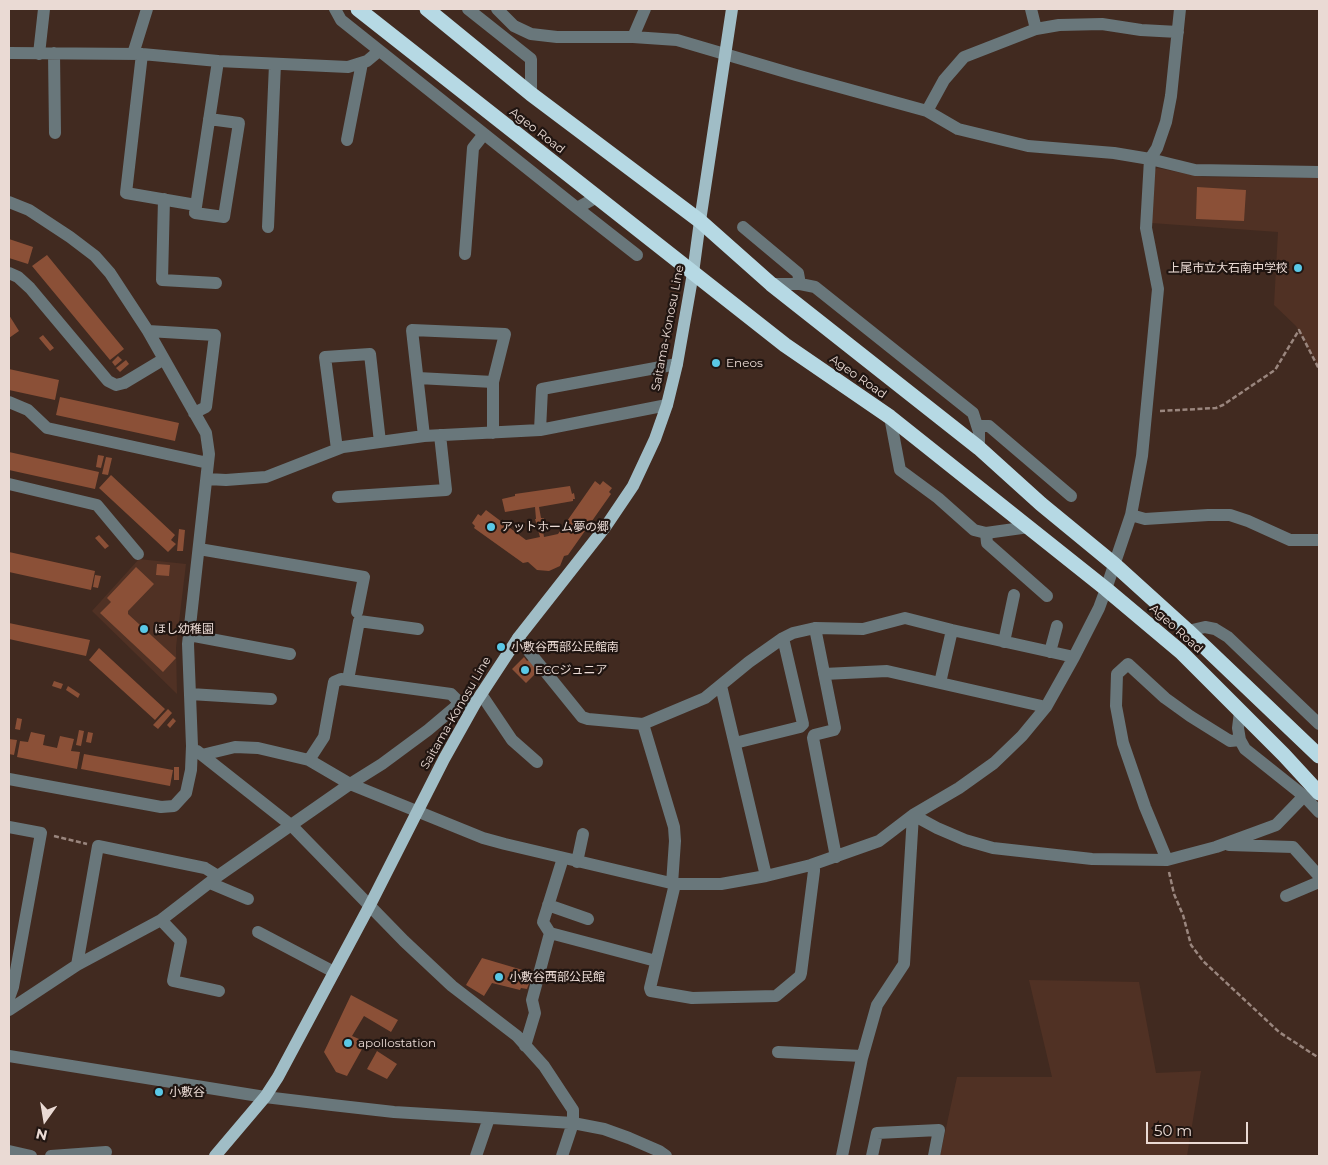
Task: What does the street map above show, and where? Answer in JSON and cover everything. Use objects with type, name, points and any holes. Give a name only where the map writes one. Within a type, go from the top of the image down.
[{"type":"highway","name":"Ageo Road","points":[[358,9],[785,345],[890,417],[1106,589],[1181,652],[1284,755],[1312,795]]},
{"type":"highway","name":"Ageo Road","points":[[427,9],[531,94],[700,221],[771,284],[979,448],[1041,504],[1114,564],[1188,631],[1319,756]]},
{"type":"main road","name":"Saitama-Konosu Line","points":[[215,1156],[265,1097],[278,1077],[478,698],[518,638],[606,526],[633,486],[655,439],[667,405],[677,364],[694,273],[732,9]]},
{"type":"street","points":[[39,54],[44,9]]},
{"type":"street","points":[[147,9],[138,54],[126,193],[196,205]]},
{"type":"street","points":[[335,9],[341,20],[379,51],[637,255]]},
{"type":"street","points":[[468,9],[531,59],[531,94]]},
{"type":"street","points":[[498,9],[514,26],[531,34],[557,37],[633,36],[677,40],[724,55],[928,111],[958,129],[1028,146],[1114,153],[1150,159],[1195,170],[1319,172]]},
{"type":"street","points":[[633,36],[645,9]]},
{"type":"street","points":[[1031,9],[1036,29]]},
{"type":"street","points":[[202,755],[235,747],[258,748],[309,760],[350,784],[483,838],[673,884],[720,884],[766,876],[814,864],[879,841],[913,815],[959,788],[994,763],[1022,736],[1046,708],[1074,657],[1099,608],[1130,515],[1142,456],[1158,289],[1146,228],[1150,159],[1157,148],[1166,122],[1180,9]]},
{"type":"street","points":[[928,111],[944,80],[964,57],[1036,29],[1059,25],[1102,24],[1141,30],[1178,32]]},
{"type":"street","points":[[503,36],[514,26]]},
{"type":"street","points":[[9,53],[138,54],[218,61],[348,67],[366,61],[379,51]]},
{"type":"street","points":[[54,54],[55,133]]},
{"type":"street","points":[[209,119],[239,123],[224,217],[195,213],[209,119],[218,61]]},
{"type":"street","points":[[347,140],[362,63]]},
{"type":"street","points":[[268,227],[275,64]]},
{"type":"street","points":[[465,254],[473,148],[484,134]]},
{"type":"street","points":[[578,208],[597,197]]},
{"type":"street","points":[[164,199],[162,280],[216,283]]},
{"type":"street","points":[[9,202],[29,210],[70,237],[95,256],[110,273],[148,331],[206,433],[209,454],[189,635],[192,770],[186,793],[174,806],[161,808],[9,778]]},
{"type":"street","points":[[743,226],[798,273],[800,284]]},
{"type":"street","points":[[9,273],[18,277],[30,288],[108,381],[116,385],[124,383],[164,359]]},
{"type":"street","points":[[771,284],[800,284],[815,287],[973,413],[979,432],[979,448]]},
{"type":"street","points":[[424,436],[412,330],[505,334],[493,382],[493,433]]},
{"type":"street","points":[[148,331],[215,335],[206,407],[194,413]]},
{"type":"street","points":[[337,449],[325,357],[370,354],[380,442]]},
{"type":"street","points":[[540,430],[542,389],[677,364]]},
{"type":"street","points":[[418,378],[493,382]]},
{"type":"street","points":[[9,402],[28,410],[47,428],[208,463]]},
{"type":"street","points":[[207,479],[226,480],[266,477],[343,447],[424,436],[540,430],[667,405]]},
{"type":"street","points":[[890,417],[900,470],[938,498],[974,530],[986,533],[1029,527]]},
{"type":"street","points":[[977,426],[989,426],[1071,496]]},
{"type":"street","points":[[338,497],[446,490],[440,435]]},
{"type":"street","points":[[9,484],[97,505],[138,554]]},
{"type":"street","points":[[1130,515],[1145,519],[1208,514],[1230,515],[1290,540],[1319,540]]},
{"type":"street","points":[[986,533],[987,543],[1047,596]]},
{"type":"street","points":[[198,554],[364,577],[357,612]]},
{"type":"street","points":[[1004,642],[1014,595]]},
{"type":"street","points":[[518,638],[582,717],[643,724],[698,702],[783,638],[793,633],[815,628],[863,628],[904,618],[1074,657]]},
{"type":"street","points":[[348,680],[359,621],[418,629]]},
{"type":"street","points":[[1050,652],[1057,626]]},
{"type":"street","points":[[1188,631],[1205,627],[1215,628],[1228,637],[1319,724]]},
{"type":"street","points":[[815,628],[835,728],[834,730],[814,735],[814,738],[836,857]]},
{"type":"street","points":[[940,683],[952,630]]},
{"type":"street","points":[[189,635],[290,654]]},
{"type":"street","points":[[735,743],[800,728],[802,724],[783,638]]},
{"type":"street","points":[[1166,860],[1122,742],[1116,706],[1118,674],[1128,664],[1165,698],[1190,716],[1230,741],[1240,740]]},
{"type":"street","points":[[824,674],[887,672],[1046,708]]},
{"type":"street","points":[[309,760],[324,737],[334,682],[341,679],[451,694],[460,703]]},
{"type":"street","points":[[721,686],[766,876]]},
{"type":"street","points":[[190,694],[271,699]]},
{"type":"street","points":[[9,1010],[77,965],[161,920],[214,880],[350,784],[382,764],[460,703],[478,698],[512,740],[537,762]]},
{"type":"street","points":[[1240,712],[1238,728],[1240,740],[1245,749],[1312,795],[1319,812]]},
{"type":"street","points":[[643,724],[674,827],[675,841],[673,884],[650,988],[651,991],[692,998],[778,995],[802,973],[814,864]]},
{"type":"street","points":[[192,746],[292,826],[404,942],[452,986],[517,1036],[544,1066],[573,1110],[573,1123],[562,1156]]},
{"type":"street","points":[[913,815],[965,840],[994,848],[1101,859],[1166,860],[1222,845],[1276,825],[1312,795]]},
{"type":"street","points":[[842,1156],[862,1056],[877,1005],[904,964],[913,815]]},
{"type":"street","points":[[9,827],[41,833],[13,988],[9,998]]},
{"type":"street","points":[[577,862],[583,834]]},
{"type":"street","points":[[1222,845],[1293,847],[1319,876]]},
{"type":"street","points":[[77,965],[98,846],[205,868],[214,880],[248,899]]},
{"type":"street","points":[[563,858],[543,922],[550,933],[656,961]]},
{"type":"street","points":[[1286,896],[1319,882]]},
{"type":"street","points":[[548,905],[588,919]]},
{"type":"street","points":[[161,920],[181,940],[173,981],[219,991]]},
{"type":"street","points":[[258,932],[334,972]]},
{"type":"street","points":[[525,1046],[535,1013],[532,1000],[550,933]]},
{"type":"street","points":[[778,1052],[862,1056]]},
{"type":"street","points":[[9,1056],[265,1097],[394,1112],[573,1123],[604,1129],[659,1151],[666,1156]]},
{"type":"street","points":[[476,1156],[489,1118]]},
{"type":"street","points":[[872,1156],[877,1133],[939,1130],[934,1156]]},
{"type":"street","points":[[9,1150],[31,1156]]},
{"type":"street","points":[[51,1156],[106,1152],[104,1156]]},
{"type":"path","points":[[1146,412],[1193,410],[1223,406],[1275,370],[1299,330],[1319,369]]},
{"type":"path","points":[[41,833],[98,846]]},
{"type":"path","points":[[1166,860],[1174,894],[1183,915],[1191,946],[1203,961],[1278,1032],[1319,1058]]},
{"type":"shaded area","name":"上尾市立大石南中学校","points":[[1157,168],[1203,177],[1319,178],[1319,367],[1296,326],[1274,305],[1278,232],[1151,223],[1152,172]]},
{"type":"shaded area","name":"ほし幼稚園","points":[[139,559],[186,564],[176,647],[177,694],[92,611]]},
{"type":"shaded area","points":[[1029,980],[1139,982],[1156,1073],[1201,1071],[1187,1156],[940,1156],[957,1077],[1052,1077]]},
{"type":"building","points":[[1197,187],[1246,190],[1244,221],[1196,219]]},
{"type":"building","points":[[9,239],[33,247],[28,264],[9,258]]},
{"type":"building","points":[[47,255],[124,349],[110,360],[32,266]]},
{"type":"building","points":[[9,315],[19,331],[9,338]]},
{"type":"building","points":[[43,335],[54,348],[50,351],[39,338]]},
{"type":"building","points":[[118,356],[122,360],[115,366],[112,362]]},
{"type":"building","points":[[126,360],[129,364],[120,372],[116,368]]},
{"type":"building","points":[[9,369],[59,380],[55,400],[9,390]]},
{"type":"building","points":[[60,397],[179,423],[175,441],[56,415]]},
{"type":"building","points":[[9,452],[99,472],[95,489],[9,470]]},
{"type":"building","points":[[98,455],[104,456],[101,468],[96,467]]},
{"type":"building","points":[[106,457],[112,458],[108,475],[102,474]]},
{"type":"building","points":[[111,475],[175,535],[171,540],[176,544],[168,552],[99,488]]},
{"type":"building","name":"アットホーム夢の郷","points":[[595,481],[600,485],[603,481],[612,488],[609,492],[611,494],[568,555],[564,556],[560,566],[549,571],[537,570],[528,562],[523,563],[474,528],[475,526],[472,523],[478,514],[481,516],[486,510],[526,540],[540,537],[535,519],[535,507],[505,512],[502,499],[515,496],[515,494],[570,486],[572,494],[574,493],[575,499],[573,501],[539,507],[541,518],[544,518],[545,525],[542,525],[544,537],[558,534]]},
{"type":"building","points":[[179,529],[185,530],[183,551],[177,551]]},
{"type":"building","points":[[99,535],[109,546],[105,549],[95,538]]},
{"type":"building","points":[[9,552],[95,571],[91,590],[9,572]]},
{"type":"building","points":[[157,564],[170,565],[169,576],[156,575]]},
{"type":"building","points":[[136,567],[154,584],[128,611],[128,614],[176,658],[163,672],[100,613],[111,602],[107,598]]},
{"type":"building","points":[[95,575],[101,576],[98,588],[93,587]]},
{"type":"building","points":[[9,623],[90,640],[86,656],[9,639]]},
{"type":"building","points":[[99,648],[165,709],[155,720],[89,660]]},
{"type":"building","name":"ECCジュニア","points":[[524,657],[538,671],[526,683],[512,669]]},
{"type":"building","points":[[54,681],[63,684],[61,689],[52,686]]},
{"type":"building","points":[[68,686],[80,694],[78,698],[66,690]]},
{"type":"building","points":[[168,709],[172,713],[158,729],[153,725]]},
{"type":"building","points":[[17,718],[22,719],[20,730],[15,729]]},
{"type":"building","points":[[173,718],[176,721],[170,728],[167,725]]},
{"type":"building","points":[[79,730],[84,731],[81,746],[76,745]]},
{"type":"building","points":[[31,732],[45,735],[43,745],[57,748],[60,736],[74,739],[71,751],[80,752],[77,769],[17,757],[20,741],[28,742]]},
{"type":"building","points":[[88,732],[93,733],[91,743],[86,742]]},
{"type":"building","points":[[9,739],[17,740],[14,755],[9,754]]},
{"type":"building","points":[[84,754],[173,770],[170,786],[81,769]]},
{"type":"building","points":[[174,767],[179,767],[179,780],[174,780]]},
{"type":"building","name":"小敷谷西部公民館","points":[[482,958],[526,971],[524,976],[531,978],[527,989],[521,988],[520,990],[492,983],[484,996],[466,985]]},
{"type":"building","points":[[351,995],[398,1020],[391,1032],[364,1016],[352,1036],[366,1042],[347,1076],[336,1072],[324,1052]]},
{"type":"building","points":[[377,1051],[397,1064],[387,1079],[367,1069]]},
{"type":"place","name":"上尾市立大石南中学校","points":[[1298,268]]},
{"type":"place","name":"Eneos","points":[[716,363]]},
{"type":"place","name":"アットホーム夢の郷","points":[[491,527]]},
{"type":"place","name":"ほし幼稚園","points":[[144,629]]},
{"type":"place","name":"小敷谷西部公民館南","points":[[501,647]]},
{"type":"place","name":"ECCジュニア","points":[[525,670]]},
{"type":"place","name":"小敷谷西部公民館","points":[[499,977]]},
{"type":"place","name":"apollostation","points":[[348,1043]]},
{"type":"place","name":"小敷谷","points":[[159,1092]]}]
